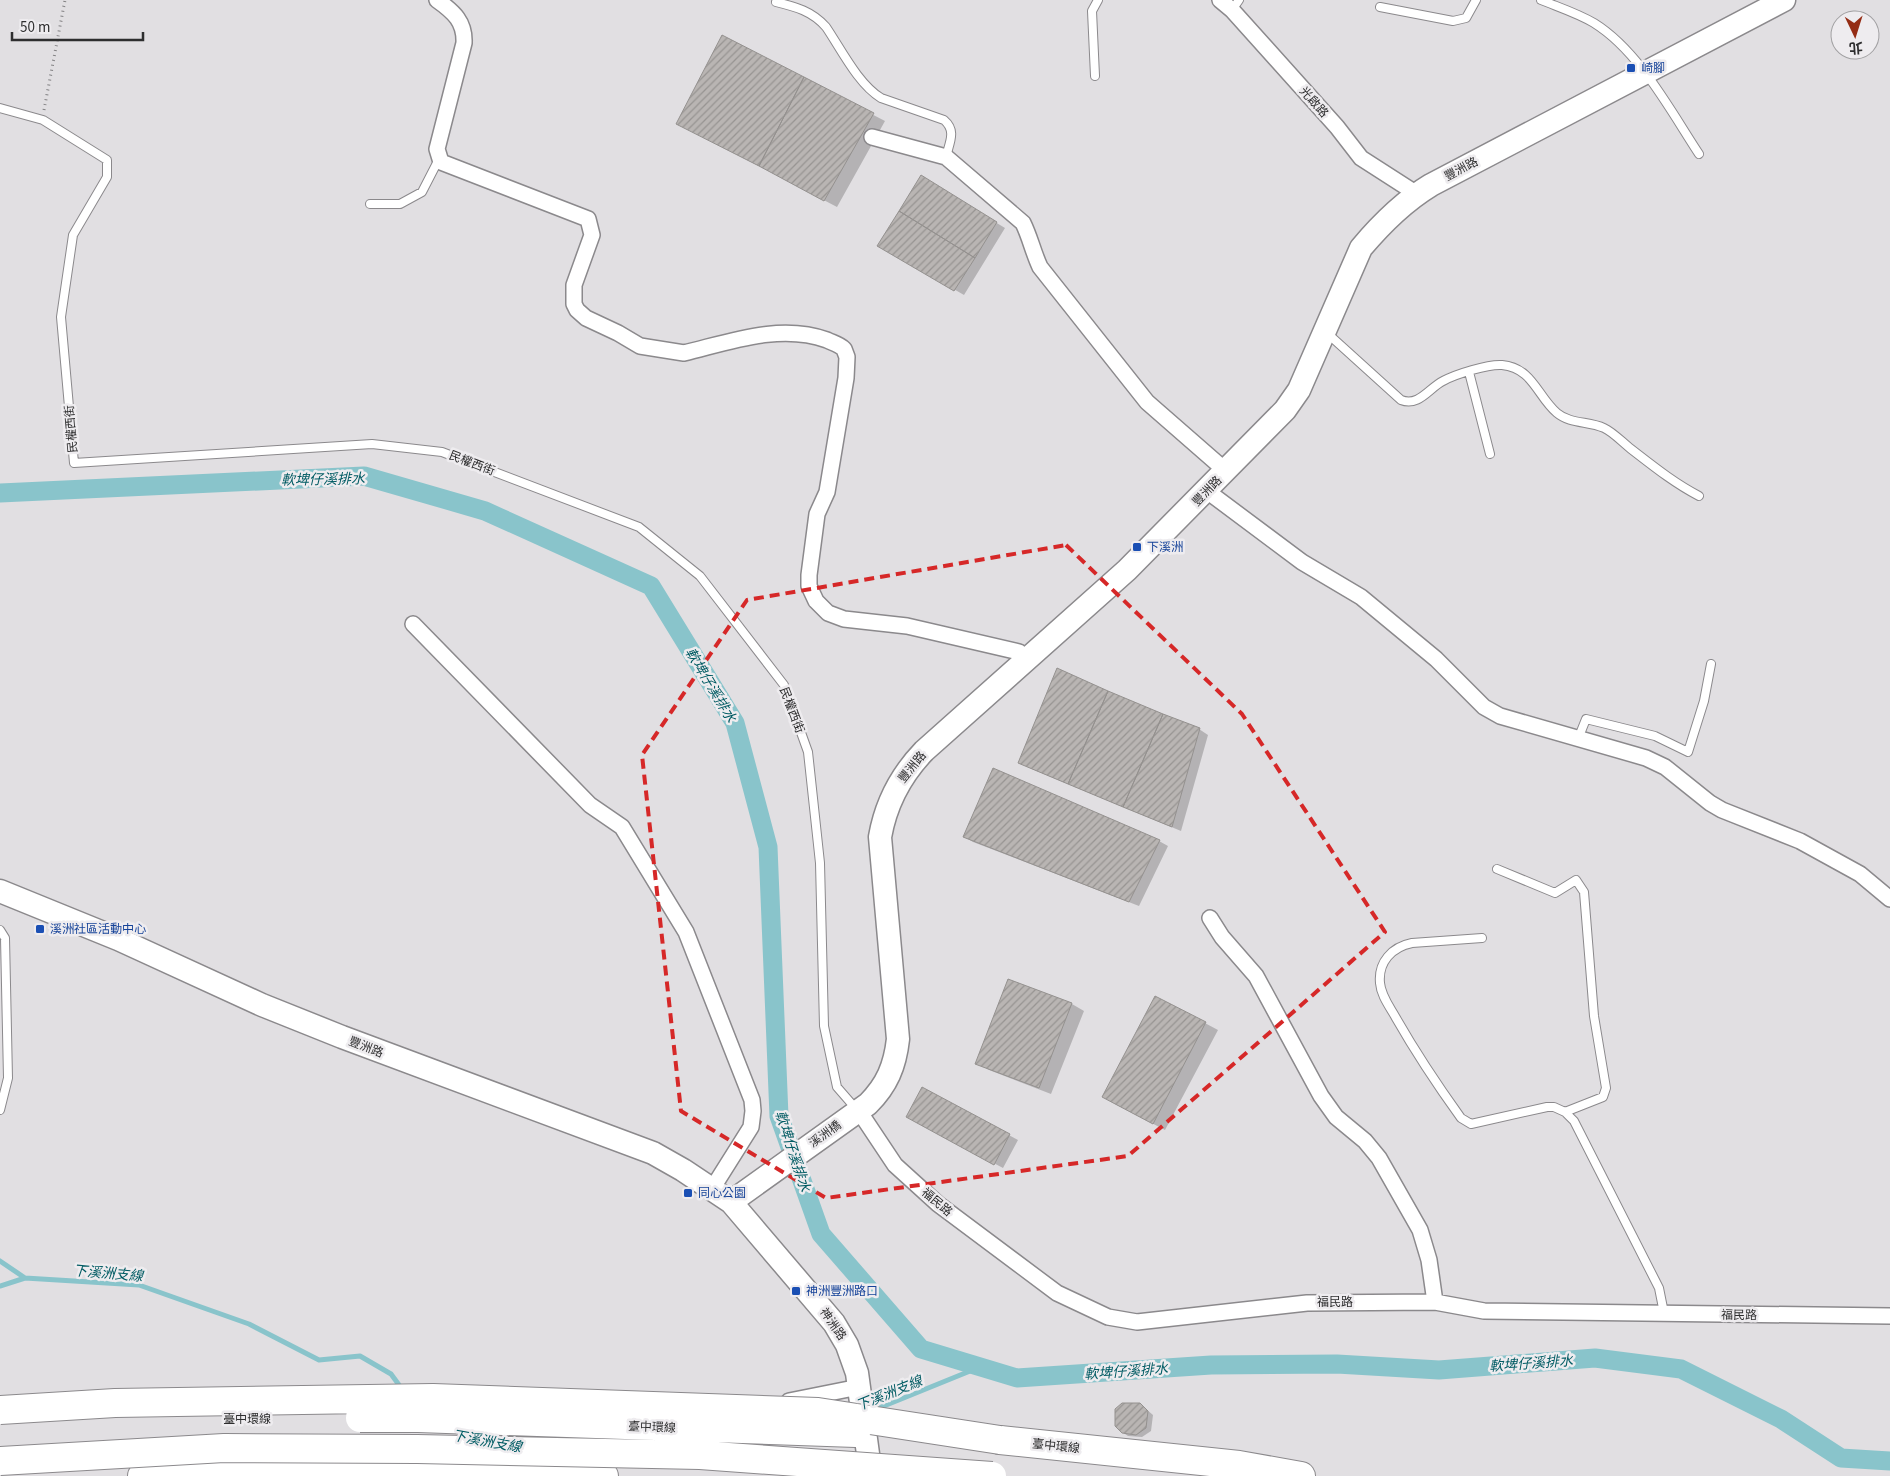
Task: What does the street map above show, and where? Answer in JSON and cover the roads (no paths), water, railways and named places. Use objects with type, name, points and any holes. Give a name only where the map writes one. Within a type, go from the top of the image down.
[{"type":"highway","points":[[0,1410],[115,1403],[433,1398],[818,1412],[1000,1440]]},
{"type":"highway","name":"臺中環線","points":[[0,1426],[107,1419],[418,1418],[1000,1440],[1239,1465],[1301,1476]]},
{"type":"highway","points":[[0,1461],[224,1448],[417,1449],[700,1455],[992,1476]]},
{"type":"highway","points":[[142,1476],[429,1470],[604,1476]]},
{"type":"street","points":[[437,0],[456,14],[463,27],[464,35],[464,43],[437,149],[439,159],[441,162],[588,220],[592,235],[574,285],[574,304],[580,315],[640,346],[684,353],[748,337],[792,334],[821,338],[841,346],[846,352],[846,378],[827,492],[817,514],[809,575],[809,586],[816,601],[828,613],[844,619],[907,626],[1019,652],[1026,660]]},
{"type":"street","name":"豐洲路","points":[[853,1115],[876,1096],[889,1076],[894,1064],[898,1039],[880,837],[886,809],[900,780],[918,758],[1127,570],[1276,420],[1299,390],[1361,248],[1390,215],[1417,194],[1784,0]]},
{"type":"street","name":"光啟路","points":[[1230,3],[1361,158],[1417,194]]},
{"type":"street","points":[[872,137],[946,157],[1023,223],[1040,267],[1147,402],[1226,471]]},
{"type":"street","points":[[1207,491],[1302,562],[1361,598],[1436,660],[1484,707],[1500,716],[1646,758],[1665,767],[1700,796],[1722,810],[1800,841],[1860,874],[1890,899]]},
{"type":"street","points":[[413,624],[590,805],[622,827],[686,932],[752,1100],[753,1119],[751,1127],[712,1189]]},
{"type":"street","name":"豐洲路","points":[[0,891],[118,939],[262,1005],[342,1037],[653,1153],[731,1202]]},
{"type":"street","points":[[1210,918],[1222,938],[1256,976],[1321,1096],[1336,1118],[1364,1141],[1379,1158],[1420,1230],[1429,1260],[1435,1302]]},
{"type":"street","name":"溪洲橋","points":[[731,1202],[853,1115]]},
{"type":"street","name":"福民路","points":[[853,1115],[895,1165],[938,1204],[1057,1293],[1108,1317],[1137,1322],[1307,1302],[1435,1302],[1484,1311],[1890,1316]]},
{"type":"street","name":"神洲路","points":[[731,1202],[834,1323],[844,1339],[853,1358],[859,1387],[871,1476]]},
{"type":"street","points":[[0,1419],[389,1397],[790,1402],[859,1387]]},
{"type":"lane","points":[[1096,76],[1092,12],[1098,0]]},
{"type":"lane","points":[[1380,7],[1453,21],[1466,18],[1476,0]]},
{"type":"lane","points":[[1541,0],[1594,23],[1616,41],[1646,73],[1699,154]]},
{"type":"lane","points":[[776,2],[803,9],[820,19],[860,80],[873,93],[881,98],[944,120],[952,131],[946,157]]},
{"type":"lane","name":"民權西街","points":[[0,108],[43,120],[107,160],[107,177],[73,235],[61,317],[74,463],[372,444],[442,452],[639,528],[700,576],[784,685],[808,752],[820,863],[824,1026],[837,1087],[853,1115]]},
{"type":"lane","points":[[370,204],[400,204],[422,192],[439,159]]},
{"type":"lane","points":[[1325,331],[1401,400],[1406,401],[1415,401],[1444,381],[1492,365],[1518,369],[1526,374],[1561,416],[1604,428],[1679,486],[1699,496]]},
{"type":"lane","points":[[1469,372],[1490,454]]},
{"type":"lane","points":[[1578,739],[1586,719],[1655,736],[1688,752],[1704,701],[1711,664]]},
{"type":"lane","points":[[1497,870],[1555,893],[1576,880],[1584,892],[1594,1016],[1606,1088],[1603,1097],[1565,1112]]},
{"type":"lane","points":[[0,930],[5,938],[8,1078],[0,1110]]},
{"type":"lane","points":[[1482,938],[1412,943],[1395,949],[1388,955],[1381,969],[1380,984],[1384,998],[1417,1056],[1460,1118],[1470,1124],[1554,1107],[1565,1112],[1574,1121],[1659,1288],[1664,1313]]},
{"type":"waterway","name":"軟埤仔溪排水","points":[[0,493],[364,476],[485,511],[651,586],[735,723],[768,847],[779,1116],[821,1234],[921,1349],[1017,1378],[1211,1365],[1337,1364],[1439,1370],[1595,1358],[1681,1369],[1781,1419],[1841,1458],[1890,1461]]},
{"type":"waterway","points":[[0,1261],[25,1278]]},
{"type":"waterway","name":"下溪洲支線","points":[[0,1286],[25,1278],[139,1285],[249,1324],[319,1360],[360,1356],[391,1374],[402,1389]]},
{"type":"waterway","name":"下溪洲支線","points":[[874,1410],[980,1367]]},
{"type":"place","name":"崎腳","points":[[1631,68]]},
{"type":"place","name":"下溪洲","points":[[1137,547]]},
{"type":"place","name":"溪洲社區活動中心","points":[[40,929]]},
{"type":"place","name":"同心公園","points":[[688,1193]]},
{"type":"place","name":"神洲豐洲路口","points":[[796,1291]]}]
